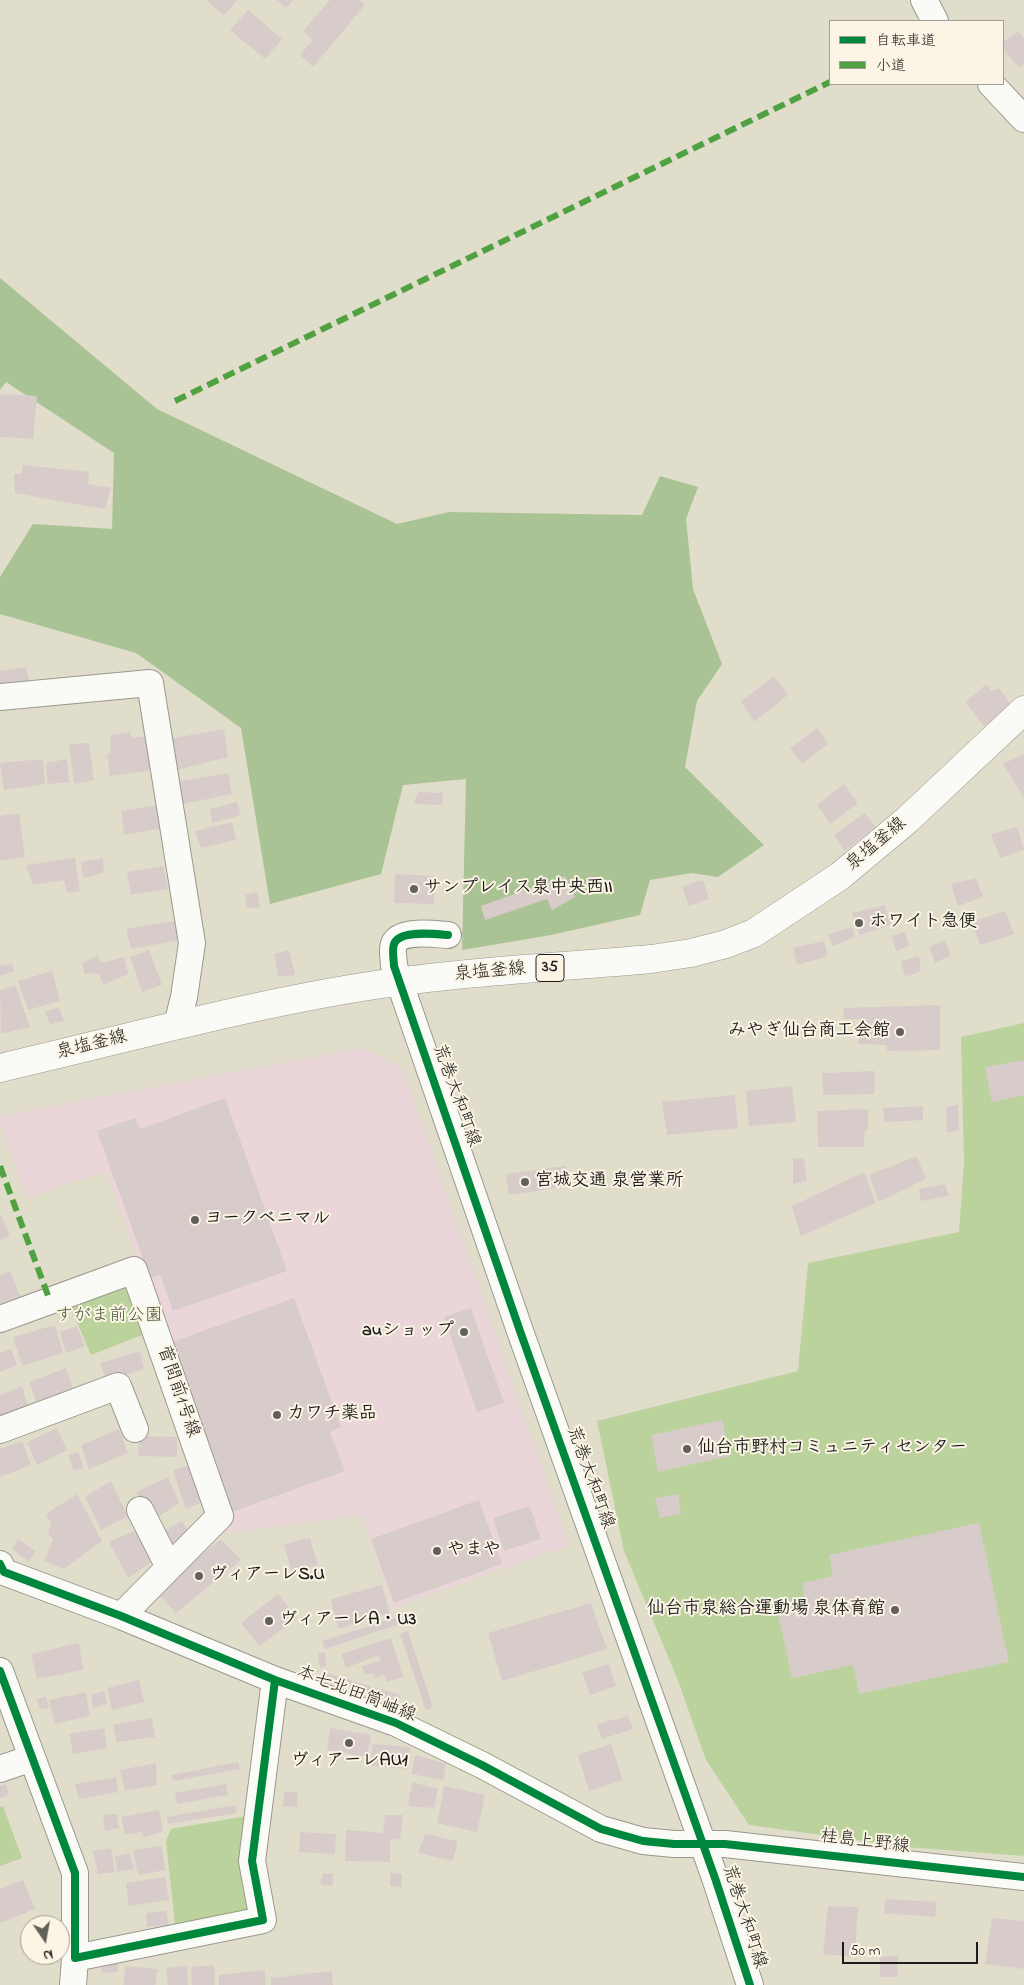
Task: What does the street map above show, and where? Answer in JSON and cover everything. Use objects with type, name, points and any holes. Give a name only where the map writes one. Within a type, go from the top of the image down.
[{"type":"main road","name":"泉塩釜線","points":[[0,1068],[176,1025],[348,989],[399,981],[651,959],[691,953],[726,944],[754,933],[840,876],[907,820],[1024,710]]},
{"type":"street","points":[[924,0],[934,20]]},
{"type":"street","points":[[992,85],[1024,119]]},
{"type":"street","points":[[0,697],[150,683],[192,943],[184,997],[176,1025]]},
{"type":"street","name":"荒巻大和町線","points":[[448,935],[420,934],[403,936],[395,942],[393,950],[394,966],[520,1331],[703,1844],[750,1985]]},
{"type":"street","name":"菅間前1号線","points":[[0,1319],[134,1270],[220,1516],[121,1616]]},
{"type":"street","points":[[0,1430],[118,1386],[135,1429]]},
{"type":"street","points":[[140,1510],[169,1567]]},
{"type":"street","name":"本七北田筒岫線","points":[[1,1572],[121,1616],[275,1680],[396,1723],[482,1765],[601,1830],[643,1841],[703,1844]]},
{"type":"street","points":[[0,1671],[75,1874],[75,1958],[73,1985]]},
{"type":"street","points":[[75,1958],[263,1920],[252,1861],[275,1680]]},
{"type":"street","points":[[0,1769],[32,1758]]},
{"type":"street","name":"桂島上野線","points":[[703,1844],[725,1844],[790,1850],[1024,1877]]},
{"type":"shaded area","points":[[362,1048],[403,1070],[569,1545],[393,1608],[362,1515],[219,1534],[228,1513],[106,1171],[27,1198],[0,1125],[0,1116]]},
{"type":"green space","points":[[0,278],[157,409],[397,524],[449,512],[642,515],[660,476],[698,487],[686,519],[693,589],[722,664],[697,701],[685,767],[764,845],[718,877],[691,873],[650,880],[640,915],[551,935],[462,950],[466,779],[403,785],[381,874],[270,904],[241,728],[136,653],[0,614],[0,577],[33,524],[112,529],[114,453],[6,382],[0,390]]},
{"type":"green space","points":[[1024,1023],[1024,1856],[906,1847],[749,1825],[706,1760],[677,1678],[624,1551],[597,1421],[798,1371],[808,1263],[959,1232],[964,1162],[961,1037]]},
{"type":"green space","name":"すがま前公園","points":[[117,1283],[130,1289],[147,1333],[91,1355],[69,1303]]},
{"type":"green space","points":[[3,1806],[22,1858],[0,1866],[0,1807]]},
{"type":"green space","points":[[252,1815],[250,1910],[175,1924],[166,1841],[171,1829]]},
{"type":"building","points":[[206,0],[237,0],[224,15]]},
{"type":"building","points":[[277,0],[293,0],[286,8]]},
{"type":"building","points":[[330,0],[359,0],[365,5],[313,67],[300,55],[313,40],[303,31]]},
{"type":"building","points":[[248,10],[282,39],[265,59],[230,30]]},
{"type":"building","points":[[1018,31],[1024,38],[1024,64],[1019,68],[1004,50],[1004,41]]},
{"type":"building","points":[[0,394],[37,396],[33,439],[0,437]]},
{"type":"building","points":[[23,465],[89,472],[88,484],[111,488],[105,509],[15,493],[14,474],[22,474]]},
{"type":"building","points":[[26,667],[31,688],[0,691],[0,671]]},
{"type":"building","points":[[774,676],[788,695],[754,722],[741,701]]},
{"type":"building","points":[[986,684],[991,691],[999,688],[1012,706],[984,727],[966,702]]},
{"type":"building","points":[[817,728],[828,744],[802,764],[790,748]]},
{"type":"building","points":[[224,729],[228,757],[173,771],[169,739]]},
{"type":"building","points":[[130,732],[132,738],[147,736],[153,770],[110,776],[107,754],[111,753],[110,735]]},
{"type":"building","points":[[89,743],[94,780],[74,784],[69,744]]},
{"type":"building","points":[[1024,754],[1024,798],[1003,764]]},
{"type":"building","points":[[43,759],[45,784],[4,790],[0,763]]},
{"type":"building","points":[[67,759],[69,782],[48,784],[46,763]]},
{"type":"building","points":[[228,773],[232,794],[178,805],[174,782]]},
{"type":"building","points":[[844,784],[858,803],[830,824],[817,805]]},
{"type":"building","points":[[418,792],[443,793],[442,805],[414,804]]},
{"type":"building","points":[[237,802],[241,815],[212,823],[210,809]]},
{"type":"building","points":[[159,805],[162,828],[124,835],[121,811]]},
{"type":"building","points":[[19,813],[25,857],[0,861],[0,816]]},
{"type":"building","points":[[865,813],[876,827],[844,851],[834,835]]},
{"type":"building","points":[[232,822],[236,840],[201,848],[195,831]]},
{"type":"building","points":[[1017,827],[1024,850],[1000,858],[991,834]]},
{"type":"building","points":[[75,858],[80,891],[67,893],[64,880],[33,885],[26,865]]},
{"type":"building","points":[[103,858],[104,873],[83,878],[81,862]]},
{"type":"building","points":[[163,866],[168,889],[131,895],[127,872]]},
{"type":"building","name":"サンプレイス泉中央西II","points":[[395,874],[435,876],[434,904],[394,903]]},
{"type":"building","points":[[565,876],[575,897],[552,910],[547,899],[485,920],[481,906]]},
{"type":"building","points":[[976,878],[983,897],[958,906],[951,884]]},
{"type":"building","points":[[703,880],[709,899],[689,906],[682,886]]},
{"type":"building","points":[[257,892],[260,907],[247,908],[245,895]]},
{"type":"building","points":[[885,905],[890,925],[860,935],[852,913]]},
{"type":"building","points":[[1005,911],[1014,934],[980,945],[971,922]]},
{"type":"building","points":[[181,920],[186,939],[131,949],[126,929]]},
{"type":"building","points":[[853,927],[855,937],[833,946],[828,934]]},
{"type":"building","points":[[905,932],[909,946],[896,951],[892,936]]},
{"type":"building","points":[[945,940],[951,955],[935,963],[929,947]]},
{"type":"building","points":[[824,941],[828,956],[797,965],[793,948]]},
{"type":"building","points":[[149,950],[162,985],[142,992],[130,957]]},
{"type":"building","points":[[289,950],[295,975],[278,977],[274,954]]},
{"type":"building","points":[[98,956],[101,963],[124,957],[128,974],[103,985],[99,973],[85,974],[82,963]]},
{"type":"building","points":[[919,956],[921,971],[905,977],[901,961]]},
{"type":"building","points":[[12,964],[14,971],[0,976],[0,966]]},
{"type":"building","points":[[52,971],[60,1001],[28,1010],[18,981]]},
{"type":"building","points":[[15,985],[30,1027],[1,1034],[0,990]]},
{"type":"building","name":"みやぎ仙台商工会館","points":[[940,1005],[940,1050],[887,1051],[887,1045],[858,1044],[861,1019],[843,1019],[844,1008]]},
{"type":"building","points":[[59,1007],[64,1021],[50,1024],[45,1012]]},
{"type":"building","points":[[1024,1060],[1024,1095],[992,1102],[985,1067]]},
{"type":"building","points":[[875,1071],[874,1094],[823,1095],[822,1073]]},
{"type":"building","points":[[792,1086],[796,1122],[749,1126],[746,1091]]},
{"type":"building","points":[[735,1095],[738,1128],[667,1135],[662,1102]]},
{"type":"building","points":[[225,1098],[287,1271],[173,1311],[160,1275],[150,1278],[97,1131],[135,1118],[140,1129]]},
{"type":"building","points":[[958,1104],[959,1130],[947,1133],[946,1107]]},
{"type":"building","points":[[923,1106],[923,1120],[885,1122],[883,1108]]},
{"type":"building","points":[[868,1109],[868,1130],[865,1130],[863,1147],[818,1147],[817,1111]]},
{"type":"building","points":[[917,1156],[926,1179],[879,1202],[869,1175]]},
{"type":"building","points":[[804,1158],[807,1181],[793,1184],[793,1159]]},
{"type":"building","points":[[566,1166],[568,1187],[547,1189],[545,1168]]},
{"type":"building","name":"宮城交通 泉営業所","points":[[541,1169],[544,1190],[509,1195],[506,1174]]},
{"type":"building","points":[[864,1172],[876,1203],[801,1236],[792,1206]]},
{"type":"building","points":[[945,1184],[949,1196],[921,1201],[919,1189]]},
{"type":"building","points":[[0,1216],[10,1236],[0,1240]]},
{"type":"building","points":[[10,1271],[20,1296],[0,1303],[0,1275]]},
{"type":"building","points":[[294,1298],[341,1427],[330,1432],[345,1471],[232,1512],[170,1343]]},
{"type":"building","points":[[471,1308],[504,1403],[477,1412],[444,1317]]},
{"type":"building","points":[[55,1325],[63,1353],[22,1366],[13,1337]]},
{"type":"building","points":[[77,1326],[85,1346],[66,1353],[60,1332]]},
{"type":"building","points":[[11,1349],[17,1365],[0,1372],[0,1353]]},
{"type":"building","points":[[140,1351],[144,1369],[106,1381],[100,1363]]},
{"type":"building","points":[[66,1368],[73,1388],[36,1401],[29,1382]]},
{"type":"building","points":[[22,1386],[29,1409],[0,1420],[0,1395]]},
{"type":"building","name":"仙台市野村コミュニティセンター","points":[[722,1420],[730,1456],[658,1472],[651,1435]]},
{"type":"building","points":[[57,1428],[67,1450],[37,1465],[27,1442]]},
{"type":"building","points":[[119,1429],[128,1453],[89,1469],[81,1445]]},
{"type":"building","points":[[139,1436],[177,1437],[177,1457],[138,1456]]},
{"type":"building","points":[[22,1441],[31,1465],[0,1477],[0,1449]]},
{"type":"building","points":[[78,1452],[84,1468],[74,1471],[68,1455]]},
{"type":"building","points":[[194,1464],[208,1500],[186,1509],[173,1470]]},
{"type":"building","points":[[168,1477],[179,1503],[152,1521],[136,1492]]},
{"type":"building","points":[[111,1481],[128,1516],[101,1530],[85,1497]]},
{"type":"building","points":[[77,1494],[102,1541],[64,1569],[44,1561],[53,1540],[48,1534],[51,1525],[46,1514]]},
{"type":"building","points":[[678,1494],[681,1514],[660,1518],[655,1498]]},
{"type":"building","points":[[479,1500],[502,1564],[394,1603],[371,1539]]},
{"type":"building","points":[[530,1506],[541,1539],[504,1551],[493,1518]]},
{"type":"building","points":[[182,1521],[191,1536],[168,1550],[159,1534]]},
{"type":"building","name":"仙台市泉総合運動場 泉体育館","points":[[979,1523],[1009,1662],[859,1694],[853,1665],[792,1678],[778,1613],[807,1607],[802,1583],[833,1576],[829,1555]]},
{"type":"building","points":[[136,1530],[153,1561],[128,1578],[109,1542]]},
{"type":"building","points":[[310,1538],[318,1565],[292,1573],[284,1544]]},
{"type":"building","points":[[18,1539],[36,1551],[29,1562],[12,1549]]},
{"type":"building","name":"ヴィアーレS.U","points":[[221,1539],[241,1560],[176,1613],[156,1592]]},
{"type":"building","points":[[382,1585],[390,1613],[338,1629],[331,1599]]},
{"type":"building","name":"ヴィアーレA・U3","points":[[278,1594],[297,1618],[259,1646],[241,1623]]},
{"type":"building","points":[[591,1603],[607,1649],[502,1681],[488,1633]]},
{"type":"building","points":[[403,1615],[405,1622],[325,1649],[322,1641]]},
{"type":"building","points":[[408,1631],[433,1708],[426,1710],[400,1634]]},
{"type":"building","points":[[391,1638],[403,1677],[387,1682],[384,1674],[375,1678],[373,1673],[365,1675],[362,1666],[381,1661],[379,1655],[346,1668],[341,1654]]},
{"type":"building","points":[[79,1643],[83,1670],[37,1679],[31,1654]]},
{"type":"building","points":[[325,1652],[326,1666],[320,1668],[318,1654]]},
{"type":"building","points":[[609,1664],[616,1686],[590,1695],[582,1672]]},
{"type":"building","points":[[324,1672],[400,1695],[398,1702],[322,1676]]},
{"type":"building","points":[[139,1680],[144,1702],[112,1710],[107,1688]]},
{"type":"building","points":[[105,1691],[107,1704],[93,1708],[91,1695]]},
{"type":"building","points":[[86,1692],[90,1716],[55,1724],[49,1700]]},
{"type":"building","points":[[46,1696],[49,1708],[40,1709],[37,1699]]},
{"type":"building","points":[[628,1716],[633,1729],[602,1739],[597,1724]]},
{"type":"building","points":[[152,1718],[155,1737],[117,1742],[113,1725]]},
{"type":"building","points":[[104,1728],[107,1748],[73,1754],[69,1734]]},
{"type":"building","name":"ヴィアーレAU1","points":[[330,1728],[371,1735],[367,1757],[327,1750]]},
{"type":"building","points":[[372,1744],[410,1747],[408,1769],[371,1766]]},
{"type":"building","points":[[611,1744],[623,1780],[589,1791],[578,1755]]},
{"type":"building","points":[[415,1755],[446,1764],[444,1780],[411,1774]]},
{"type":"building","points":[[238,1762],[240,1769],[173,1781],[171,1775]]},
{"type":"building","points":[[156,1763],[157,1785],[125,1791],[120,1770]]},
{"type":"building","points":[[116,1777],[118,1792],[79,1799],[75,1784]]},
{"type":"building","points":[[412,1782],[438,1789],[434,1808],[408,1806]]},
{"type":"building","points":[[6,1784],[9,1795],[0,1798],[0,1786]]},
{"type":"building","points":[[226,1784],[228,1795],[177,1804],[175,1793]]},
{"type":"building","points":[[444,1786],[485,1795],[477,1832],[437,1823]]},
{"type":"building","points":[[284,1791],[298,1793],[297,1807],[283,1806]]},
{"type":"building","points":[[235,1805],[237,1813],[168,1824],[167,1817]]},
{"type":"building","points":[[159,1810],[163,1832],[143,1837],[142,1832],[125,1835],[121,1817]]},
{"type":"building","points":[[117,1814],[119,1828],[105,1831],[103,1815]]},
{"type":"building","points":[[385,1815],[403,1815],[400,1839],[390,1840],[390,1862],[345,1861],[346,1830],[383,1833]]},
{"type":"building","points":[[300,1832],[336,1834],[335,1854],[299,1852]]},
{"type":"building","points":[[425,1834],[458,1841],[453,1861],[418,1853]]},
{"type":"building","points":[[162,1846],[165,1870],[138,1875],[133,1850]]},
{"type":"building","points":[[111,1848],[115,1872],[98,1874],[93,1851]]},
{"type":"building","points":[[130,1853],[134,1869],[117,1872],[115,1856]]},
{"type":"building","points":[[323,1873],[333,1874],[333,1886],[320,1885]]},
{"type":"building","points":[[390,1873],[402,1874],[402,1887],[390,1886]]},
{"type":"building","points":[[165,1877],[169,1900],[129,1906],[126,1883]]},
{"type":"building","points":[[23,1880],[35,1909],[0,1923],[0,1889]]},
{"type":"building","points":[[885,1899],[937,1902],[935,1917],[884,1913]]},
{"type":"building","points":[[828,1906],[858,1907],[855,1957],[823,1954]]},
{"type":"building","points":[[166,1911],[169,1925],[147,1927],[146,1913]]},
{"type":"building","points":[[992,1918],[1024,1921],[1024,1969],[985,1964]]},
{"type":"building","points":[[898,1955],[897,1977],[880,1977],[880,1957]]},
{"type":"building","points":[[102,1963],[118,1963],[118,1972],[102,1973]]},
{"type":"building","points":[[214,1965],[215,1985],[192,1985],[191,1967]]},
{"type":"building","points":[[126,1966],[158,1969],[155,1985],[123,1985]]},
{"type":"building","points":[[187,1966],[188,1985],[168,1985],[166,1968]]},
{"type":"building","points":[[265,1970],[266,1985],[219,1985],[219,1975]]},
{"type":"building","points":[[332,1971],[333,1985],[271,1985],[271,1978]]},
{"type":"marked path","points":[[175,401],[829,82]]},
{"type":"marked path","points":[[0,1166],[50,1301]]},
{"type":"cycle path","points":[[448,935],[412,934],[399,938],[393,947],[394,966],[520,1331],[715,1878],[750,1985]]},
{"type":"cycle path","points":[[0,1564],[4,1572],[121,1616],[275,1680],[396,1723],[482,1765],[601,1829],[643,1841],[674,1844],[725,1844],[1024,1877]]},
{"type":"cycle path","points":[[0,1671],[75,1873],[75,1958],[263,1920],[252,1861],[275,1680]]},
{"type":"place","name":"サンプレイス泉中央西II","points":[[414,889]]},
{"type":"place","name":"ホワイト急便","points":[[859,923]]},
{"type":"place","name":"みやぎ仙台商工会館","points":[[900,1032]]},
{"type":"place","name":"宮城交通 泉営業所","points":[[525,1182]]},
{"type":"place","name":"ヨークベニマル","points":[[195,1220]]},
{"type":"place","name":"auショップ","points":[[464,1332]]},
{"type":"place","name":"カワチ薬品","points":[[277,1415]]},
{"type":"place","name":"仙台市野村コミュニティセンター","points":[[687,1449]]},
{"type":"place","name":"やまや","points":[[437,1551]]},
{"type":"place","name":"ヴィアーレS.U","points":[[199,1576]]},
{"type":"place","name":"仙台市泉総合運動場 泉体育館","points":[[895,1610]]},
{"type":"place","name":"ヴィアーレA・U3","points":[[269,1621]]},
{"type":"place","name":"ヴィアーレAU1","points":[[349,1743]]}]
